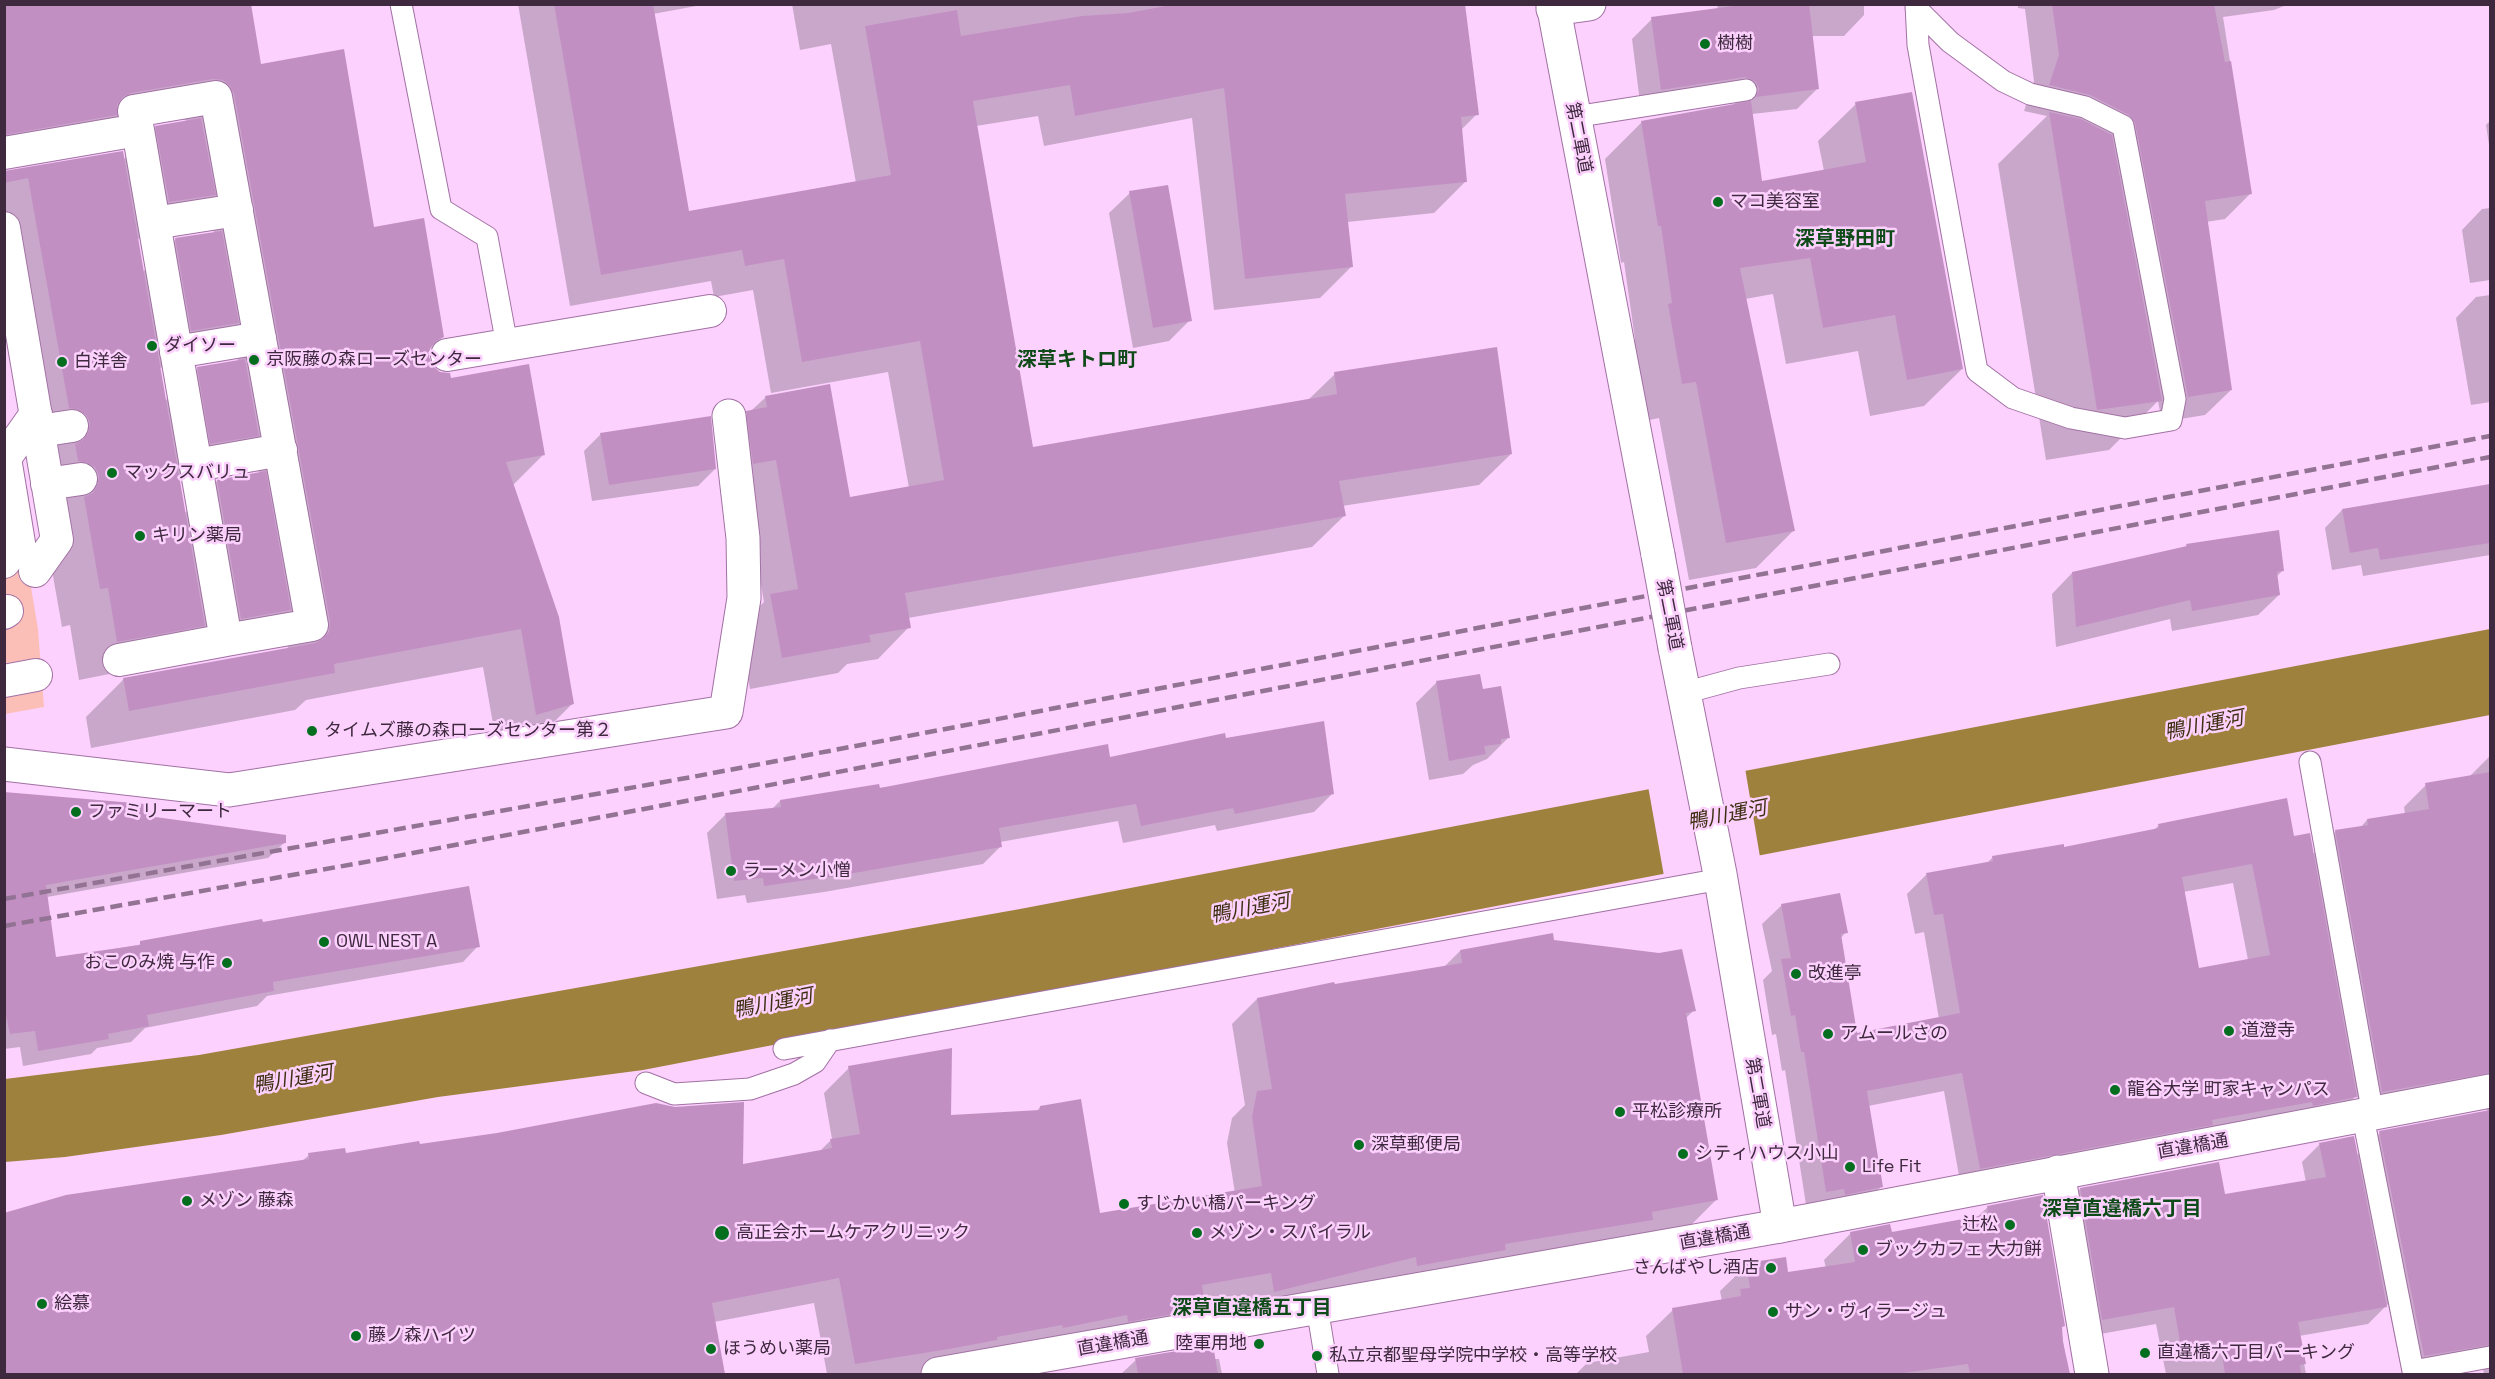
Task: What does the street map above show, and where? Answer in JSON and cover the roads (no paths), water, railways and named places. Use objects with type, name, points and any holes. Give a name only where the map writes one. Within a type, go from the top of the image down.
[{"type":"street","points":[[1553,7],[1589,4]]},
{"type":"street","name":"第二軍道","points":[[1553,7],[1720,877],[1780,1226]]},
{"type":"street","points":[[119,660],[312,625],[216,97],[134,111],[226,640]]},
{"type":"street","points":[[4,153],[138,130]]},
{"type":"street","points":[[154,223],[237,210]]},
{"type":"street","points":[[4,228],[10,298],[38,423],[57,540],[35,571]]},
{"type":"street","points":[[447,355],[710,310]]},
{"type":"street","points":[[176,352],[260,338]]},
{"type":"street","points":[[4,764],[229,790],[726,712],[744,598],[743,538],[729,416]]},
{"type":"street","points":[[38,423],[72,426]]},
{"type":"street","points":[[4,562],[19,543],[5,458],[38,423]]},
{"type":"street","points":[[196,465],[281,450]]},
{"type":"street","points":[[48,484],[81,479]]},
{"type":"street","points":[[4,681],[36,675]]},
{"type":"street","name":"直違橋通","points":[[938,1374],[1780,1226],[2490,1091]]},
{"type":"street","points":[[2058,1172],[2092,1374]]},
{"type":"lane","points":[[401,4],[441,209],[487,237],[507,345]]},
{"type":"lane","points":[[1916,6],[1950,42],[2003,81],[2030,94],[2085,107],[2123,126],[2175,399],[2171,420],[2125,428],[2071,418],[2013,398],[1977,371],[1918,45],[1916,6]]},
{"type":"lane","points":[[1574,117],[1746,90]]},
{"type":"lane","points":[[1684,693],[1740,678],[1829,664]]},
{"type":"lane","points":[[2310,762],[2413,1373],[2490,1358]]},
{"type":"lane","points":[[784,1049],[1720,877]]},
{"type":"lane","points":[[646,1083],[674,1094],[750,1089],[794,1074],[815,1062],[830,1040]]},
{"type":"lane","points":[[1317,1307],[1328,1374]]},
{"type":"water","name":"鴨川運河","points":[[2490,629],[2490,715],[643,1070],[438,1097],[221,1135],[65,1157],[5,1162],[5,1079],[199,1055],[1020,909]]},
{"type":"railway","points":[[4,899],[692,777],[2490,436]]},
{"type":"railway","points":[[4,926],[371,861],[2490,457]]},
{"type":"place","name":"樹樹","points":[[1705,44]]},
{"type":"place","name":"マコ美容室","points":[[1718,202]]},
{"type":"place","name":"ダイソー","points":[[152,346]]},
{"type":"place","name":"京阪藤の森ローズセンター","points":[[254,360]]},
{"type":"place","name":"白洋舎","points":[[62,362]]},
{"type":"place","name":"マックスバリュ","points":[[112,473]]},
{"type":"place","name":"キリン薬局","points":[[140,536]]},
{"type":"place","name":"タイムズ藤の森ローズセンター第２","points":[[312,731]]},
{"type":"place","name":"ファミリーマート","points":[[76,812]]},
{"type":"place","name":"ラーメン小憎","points":[[731,871]]},
{"type":"place","name":"OWL NEST A","points":[[324,942]]},
{"type":"place","name":"おこのみ焼 与作","points":[[227,963]]},
{"type":"place","name":"改進亭","points":[[1796,974]]},
{"type":"place","name":"道澄寺","points":[[2229,1031]]},
{"type":"place","name":"アムールさの","points":[[1828,1034]]},
{"type":"place","name":"龍谷大学 町家キャンパス","points":[[2115,1090]]},
{"type":"place","name":"平松診療所","points":[[1620,1112]]},
{"type":"place","name":"深草郵便局","points":[[1359,1145]]},
{"type":"place","name":"シティハウス小山","points":[[1683,1154]]},
{"type":"place","name":"Life Fit","points":[[1850,1167]]},
{"type":"place","name":"メゾン 藤森","points":[[187,1201]]},
{"type":"place","name":"すじかい橋パーキング","points":[[1124,1204]]},
{"type":"place","name":"辻松","points":[[2010,1225]]},
{"type":"place","name":"高正会ホームケアクリニック","points":[[722,1233]]},
{"type":"place","name":"メゾン・スパイラル","points":[[1197,1233]]},
{"type":"place","name":"ブックカフェ 大力餅","points":[[1863,1250]]},
{"type":"place","name":"さんばやし酒店","points":[[1771,1268]]},
{"type":"place","name":"絵慕","points":[[42,1304]]},
{"type":"place","name":"サン・ヴィラージュ","points":[[1773,1312]]},
{"type":"place","name":"藤ノ森ハイツ","points":[[356,1336]]},
{"type":"place","name":"陸軍用地","points":[[1259,1344]]},
{"type":"place","name":"ほうめい薬局","points":[[711,1349]]},
{"type":"place","name":"直違橋六丁目パーキング","points":[[2145,1353]]},
{"type":"place","name":"私立京都聖母学院中学校・高等学校","points":[[1317,1356]]},
{"type":"district","name":"深草野田町","points":[[1845,240]]},
{"type":"district","name":"深草キトロ町","points":[[1077,361]]},
{"type":"district","name":"深草直違橋六丁目","points":[[2122,1210]]},
{"type":"district","name":"深草直違橋五丁目","points":[[1252,1309]]}]
